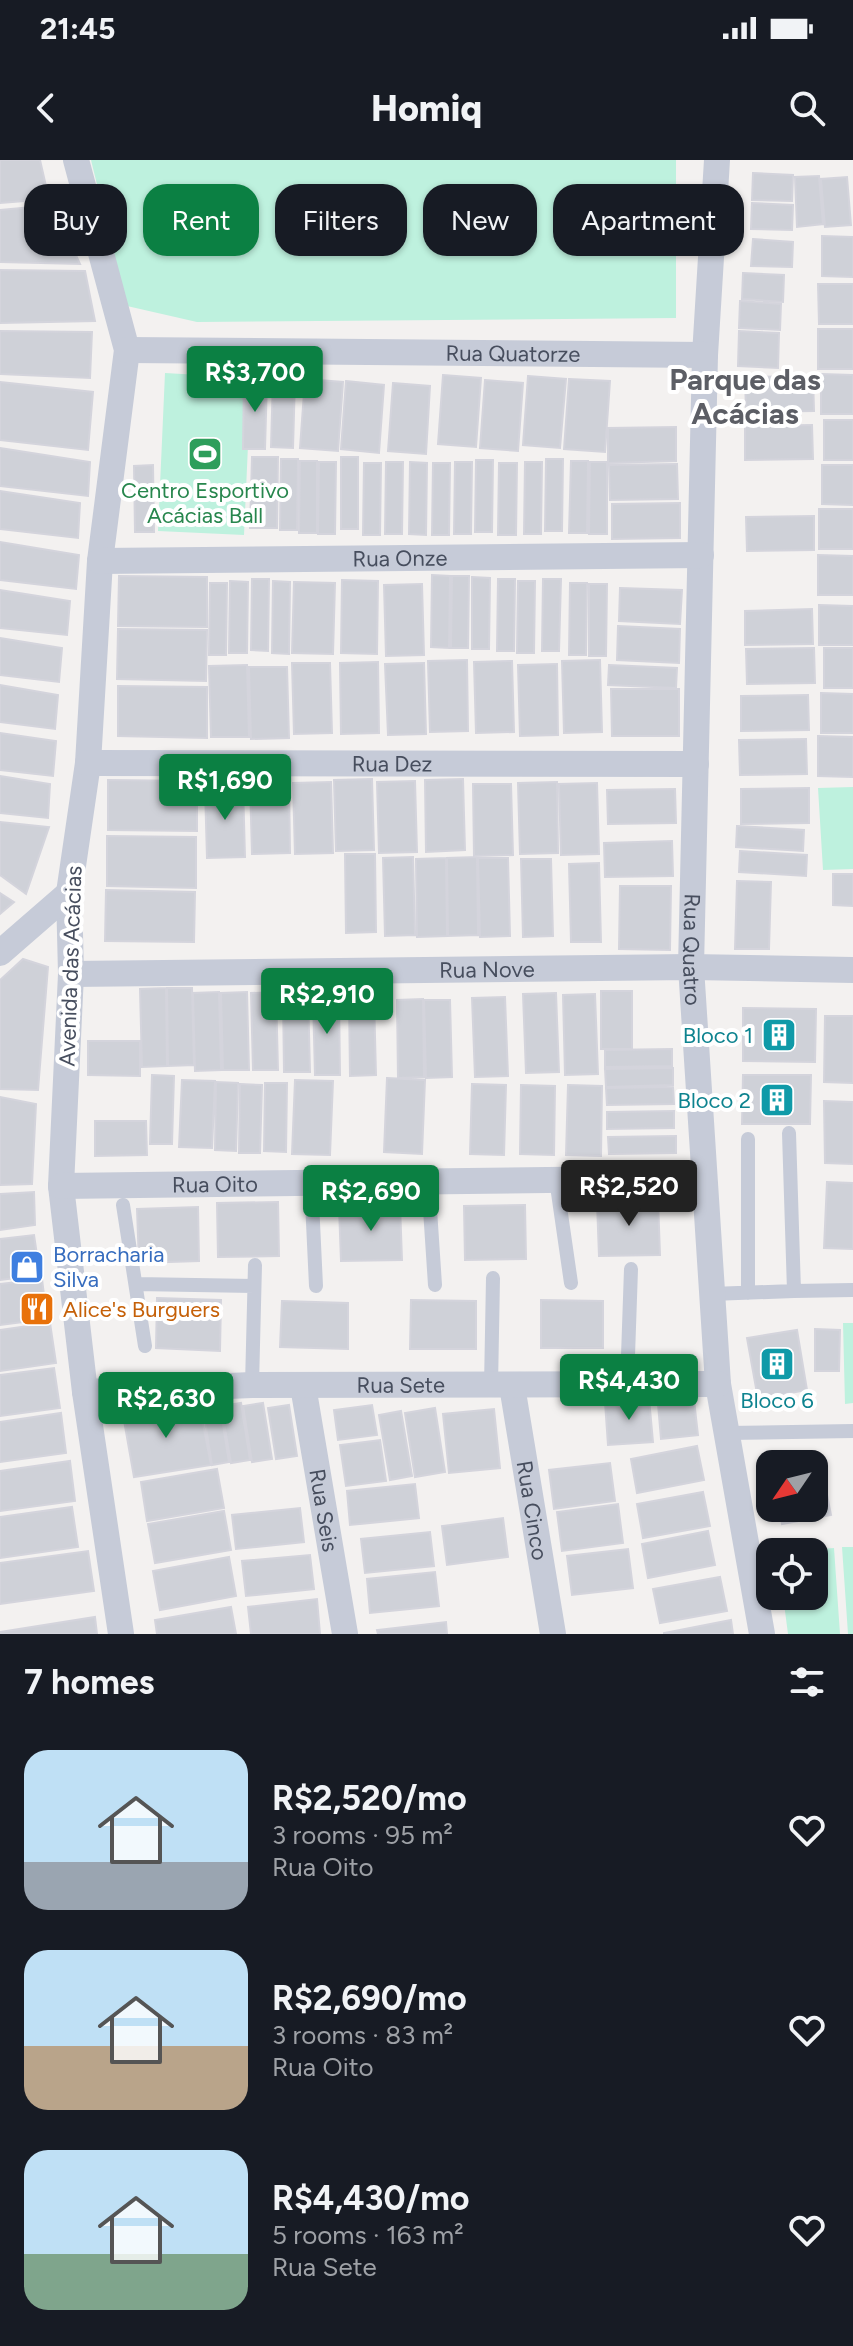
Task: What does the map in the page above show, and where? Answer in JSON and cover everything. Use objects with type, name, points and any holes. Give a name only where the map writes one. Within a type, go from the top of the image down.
[{"type":"street","name":"Avenida das Acácias","points":[[76,160],[127,350],[100,561],[88,763],[69,893],[71,974],[61,1186],[85,1392],[121,1634]]},
{"type":"street","points":[[705,355],[717,160]]},
{"type":"street","name":"Rua Quatorze","points":[[127,350],[705,355]]},
{"type":"street","name":"Rua Quatro","points":[[705,355],[691,967],[718,1384],[762,1634]]},
{"type":"street","name":"Rua Onze","points":[[100,561],[701,555]]},
{"type":"street","name":"Rua Dez","points":[[88,763],[696,764]]},
{"type":"street","points":[[0,953],[69,893]]},
{"type":"street","name":"Rua Nove","points":[[71,974],[691,967],[853,970]]},
{"type":"street","name":"Rua Oito","points":[[61,1186],[311,1180],[704,1178]]},
{"type":"street","name":"Rua Sete","points":[[85,1392],[252,1385],[718,1384]]},
{"type":"street","name":"Rua Seis","points":[[303,1386],[345,1634]]},
{"type":"street","name":"Rua Cinco","points":[[502,1386],[553,1634]]},
{"type":"lane","points":[[789,1133],[794,1291]]},
{"type":"lane","points":[[748,1139],[748,1293]]},
{"type":"lane","points":[[428,1179],[435,1285]]},
{"type":"lane","points":[[556,1179],[571,1283]]},
{"type":"lane","points":[[311,1180],[316,1286]]},
{"type":"lane","points":[[123,1205],[145,1346]]},
{"type":"lane","points":[[252,1385],[255,1265]]},
{"type":"lane","points":[[627,1385],[631,1269]]},
{"type":"lane","points":[[493,1278],[502,1386]]},
{"type":"lane","points":[[136,1284],[254,1286]]},
{"type":"lane","points":[[712,1294],[853,1290]]},
{"type":"lane","points":[[727,1433],[853,1431]]},
{"type":"green space","points":[[91,160],[676,160],[676,184],[553,184],[553,256],[676,256],[676,318],[197,322],[127,306],[115,256],[127,256],[127,184],[97,184]]},
{"type":"green space","name":"Centro Esportivo Acácias Ball","points":[[165,373],[251,378],[244,535],[158,531]]},
{"type":"green space","points":[[853,787],[853,869],[823,870],[818,788]]},
{"type":"green space","points":[[843,1323],[853,1323],[853,1403],[845,1404]]},
{"type":"green space","points":[[842,1547],[853,1547],[853,1634],[848,1634]]},
{"type":"green space","points":[[828,1548],[834,1548],[840,1634],[788,1634],[785,1610],[828,1610]]},
{"type":"building","points":[[0,160],[40,160],[46,184],[24,184],[24,201],[0,203]]},
{"type":"building","points":[[753,173],[793,175],[792,201],[752,200]]},
{"type":"building","points":[[819,176],[823,224],[797,227],[795,177]]},
{"type":"building","points":[[847,177],[851,225],[825,227],[821,179]]},
{"type":"building","points":[[752,203],[793,205],[792,230],[751,229]]},
{"type":"building","points":[[24,208],[24,256],[76,256],[80,264],[0,262],[0,210]]},
{"type":"building","points":[[822,236],[853,237],[853,277],[822,276]]},
{"type":"building","points":[[753,239],[793,242],[792,267],[751,266]]},
{"type":"building","points":[[0,270],[85,271],[95,321],[0,323]]},
{"type":"building","points":[[743,273],[784,275],[783,302],[742,299]]},
{"type":"building","points":[[818,284],[853,284],[853,324],[819,324]]},
{"type":"building","points":[[740,301],[781,304],[780,330],[739,328]]},
{"type":"building","points":[[818,329],[853,329],[853,369],[818,369]]},
{"type":"building","points":[[0,331],[92,332],[90,378],[0,374]]},
{"type":"building","points":[[739,331],[779,333],[778,368],[738,366]]},
{"type":"building","points":[[821,374],[853,375],[853,414],[821,414]]},
{"type":"building","points":[[443,375],[481,378],[476,447],[438,444]]},
{"type":"building","points":[[528,376],[566,379],[560,448],[523,445]]},
{"type":"building","points":[[813,376],[814,411],[746,412],[745,377]]},
{"type":"building","points":[[273,378],[295,379],[293,448],[271,447]]},
{"type":"building","points":[[244,379],[267,380],[265,449],[243,449]]},
{"type":"building","points":[[305,379],[343,382],[338,451],[300,448]]},
{"type":"building","points":[[569,379],[610,381],[605,452],[564,449]]},
{"type":"building","points":[[485,380],[523,383],[518,451],[480,448]]},
{"type":"building","points":[[346,381],[384,385],[379,453],[341,449]]},
{"type":"building","points":[[0,382],[93,392],[88,450],[0,440]]},
{"type":"building","points":[[393,383],[430,386],[426,454],[388,451]]},
{"type":"building","points":[[824,420],[853,420],[853,460],[824,460]]},
{"type":"building","points":[[812,425],[813,459],[745,460],[745,426]]},
{"type":"building","points":[[676,427],[676,461],[608,463],[608,428]]},
{"type":"building","points":[[0,448],[90,462],[88,496],[0,486]]},
{"type":"building","points":[[252,457],[278,457],[277,528],[250,528]]},
{"type":"building","points":[[341,457],[358,457],[358,529],[341,529]]},
{"type":"building","points":[[281,459],[298,459],[297,530],[280,530]]},
{"type":"building","points":[[546,459],[563,459],[562,531],[545,531]]},
{"type":"building","points":[[476,460],[493,460],[492,532],[475,532]]},
{"type":"building","points":[[300,461],[317,461],[317,533],[299,533]]},
{"type":"building","points":[[571,461],[588,461],[587,533],[569,533]]},
{"type":"building","points":[[319,462],[336,462],[335,534],[318,534]]},
{"type":"building","points":[[386,462],[403,462],[402,534],[385,534]]},
{"type":"building","points":[[410,462],[427,463],[426,535],[409,534]]},
{"type":"building","points":[[455,462],[472,462],[471,534],[454,534]]},
{"type":"building","points":[[525,462],[542,462],[541,534],[524,534]]},
{"type":"building","points":[[590,462],[607,462],[607,534],[589,534]]},
{"type":"building","points":[[364,463],[381,463],[380,535],[363,535]]},
{"type":"building","points":[[433,463],[450,463],[449,535],[432,535]]},
{"type":"building","points":[[499,463],[517,463],[516,535],[498,535]]},
{"type":"building","points":[[677,464],[678,499],[610,500],[609,465]]},
{"type":"building","points":[[153,465],[154,532],[135,532],[134,466]]},
{"type":"building","points":[[822,465],[853,465],[853,505],[822,504]]},
{"type":"building","points":[[0,491],[80,503],[78,538],[0,529]]},
{"type":"building","points":[[680,503],[680,538],[612,539],[612,504]]},
{"type":"building","points":[[819,509],[853,509],[853,549],[819,549]]},
{"type":"building","points":[[814,516],[814,550],[747,551],[746,517]]},
{"type":"building","points":[[0,542],[79,555],[76,589],[0,580]]},
{"type":"building","points":[[818,555],[853,556],[853,595],[818,595]]},
{"type":"building","points":[[432,575],[450,576],[449,648],[431,647]]},
{"type":"building","points":[[119,576],[207,577],[207,627],[118,626]]},
{"type":"building","points":[[452,576],[469,576],[468,648],[451,648]]},
{"type":"building","points":[[472,577],[490,578],[489,649],[472,649]]},
{"type":"building","points":[[252,579],[269,579],[268,651],[251,650]]},
{"type":"building","points":[[498,579],[515,579],[514,651],[497,651]]},
{"type":"building","points":[[543,579],[561,579],[559,651],[542,651]]},
{"type":"building","points":[[342,580],[378,581],[377,654],[341,653]]},
{"type":"building","points":[[230,581],[248,582],[247,653],[229,653]]},
{"type":"building","points":[[273,581],[290,582],[289,654],[272,653]]},
{"type":"building","points":[[518,581],[535,581],[534,653],[517,653]]},
{"type":"building","points":[[294,582],[335,583],[333,654],[292,653]]},
{"type":"building","points":[[210,583],[227,583],[226,655],[209,655]]},
{"type":"building","points":[[570,583],[587,583],[586,655],[569,655]]},
{"type":"building","points":[[422,584],[424,655],[386,656],[384,585]]},
{"type":"building","points":[[589,584],[607,584],[606,656],[589,656]]},
{"type":"building","points":[[620,588],[682,590],[680,624],[619,621]]},
{"type":"building","points":[[0,590],[70,601],[67,635],[0,628]]},
{"type":"building","points":[[819,605],[853,606],[853,645],[819,645]]},
{"type":"building","points":[[812,609],[813,644],[745,645],[745,611]]},
{"type":"building","points":[[618,626],[680,629],[679,663],[617,660]]},
{"type":"building","points":[[118,629],[207,630],[206,681],[117,679]]},
{"type":"building","points":[[0,638],[62,648],[59,682],[0,675]]},
{"type":"building","points":[[814,648],[815,683],[747,684],[746,649]]},
{"type":"building","points":[[824,648],[853,648],[853,688],[824,688]]},
{"type":"building","points":[[467,660],[468,731],[430,732],[428,661]]},
{"type":"building","points":[[600,660],[602,732],[564,733],[562,661]]},
{"type":"building","points":[[512,661],[514,732],[476,733],[474,662]]},
{"type":"building","points":[[378,662],[379,733],[341,734],[340,663]]},
{"type":"building","points":[[292,663],[330,663],[332,733],[294,734]]},
{"type":"building","points":[[424,663],[426,734],[388,735],[385,664]]},
{"type":"building","points":[[557,664],[558,735],[520,736],[518,665]]},
{"type":"building","points":[[247,665],[249,737],[211,737],[209,666]]},
{"type":"building","points":[[609,665],[677,668],[676,688],[608,685]]},
{"type":"building","points":[[249,667],[287,667],[289,738],[251,739]]},
{"type":"building","points":[[0,685],[58,695],[55,729],[0,722]]},
{"type":"building","points":[[118,686],[207,687],[207,738],[118,736]]},
{"type":"building","points":[[611,689],[679,689],[679,736],[612,736]]},
{"type":"building","points":[[821,693],[853,694],[853,733],[821,733]]},
{"type":"building","points":[[808,695],[809,730],[741,731],[741,696]]},
{"type":"building","points":[[0,733],[56,741],[53,776],[0,770]]},
{"type":"building","points":[[818,736],[853,737],[853,777],[818,776]]},
{"type":"building","points":[[806,739],[807,774],[740,775],[739,740]]},
{"type":"building","points":[[0,776],[50,784],[48,818],[0,813]]},
{"type":"building","points":[[372,779],[374,850],[336,851],[334,780]]},
{"type":"building","points":[[463,779],[465,850],[426,852],[425,780]]},
{"type":"building","points":[[108,780],[197,781],[197,831],[108,830]]},
{"type":"building","points":[[415,781],[417,852],[379,853],[377,782]]},
{"type":"building","points":[[289,782],[290,853],[252,854],[250,783]]},
{"type":"building","points":[[331,782],[333,853],[295,854],[293,783]]},
{"type":"building","points":[[557,782],[558,853],[520,854],[518,783]]},
{"type":"building","points":[[597,783],[599,854],[561,855],[559,784]]},
{"type":"building","points":[[473,784],[511,784],[513,855],[474,856]]},
{"type":"building","points":[[243,786],[245,857],[207,858],[205,787]]},
{"type":"building","points":[[809,788],[809,823],[741,824],[741,789]]},
{"type":"building","points":[[675,789],[676,823],[608,824],[607,790]]},
{"type":"building","points":[[0,822],[49,827],[26,894],[0,875]]},
{"type":"building","points":[[737,826],[804,830],[803,851],[736,847]]},
{"type":"building","points":[[107,836],[196,837],[196,888],[107,886]]},
{"type":"building","points":[[672,841],[673,876],[605,877],[604,843]]},
{"type":"building","points":[[740,851],[807,855],[806,876],[739,872]]},
{"type":"building","points":[[345,854],[375,854],[376,932],[346,933]]},
{"type":"building","points":[[413,857],[415,935],[385,936],[383,858]]},
{"type":"building","points":[[477,857],[478,935],[448,936],[447,858]]},
{"type":"building","points":[[446,858],[447,936],[417,937],[416,859]]},
{"type":"building","points":[[478,858],[508,858],[510,936],[480,937]]},
{"type":"building","points":[[521,859],[551,859],[553,936],[523,937]]},
{"type":"building","points":[[599,863],[601,942],[571,942],[569,864]]},
{"type":"building","points":[[833,874],[853,874],[853,906],[833,905]]},
{"type":"building","points":[[737,881],[771,882],[769,949],[735,949]]},
{"type":"building","points":[[620,886],[671,886],[670,950],[619,949]]},
{"type":"building","points":[[106,890],[195,892],[194,942],[105,941]]},
{"type":"building","points":[[0,893],[14,902],[0,914]]},
{"type":"building","points":[[23,959],[48,967],[38,1090],[0,1089],[0,980]]},
{"type":"building","points":[[166,988],[167,1066],[142,1067],[140,989]]},
{"type":"building","points":[[167,988],[192,988],[194,1065],[168,1066]]},
{"type":"building","points":[[601,991],[632,991],[632,1049],[601,1049]]},
{"type":"building","points":[[219,992],[221,1070],[195,1071],[193,993]]},
{"type":"building","points":[[247,992],[249,1070],[223,1070],[221,993]]},
{"type":"building","points":[[276,992],[278,1070],[253,1070],[251,993]]},
{"type":"building","points":[[556,993],[559,1072],[526,1073],[523,994]]},
{"type":"building","points":[[308,994],[310,1072],[284,1072],[283,995]]},
{"type":"building","points":[[595,994],[598,1074],[565,1075],[563,995]]},
{"type":"building","points":[[339,997],[340,1075],[315,1075],[313,998]]},
{"type":"building","points":[[505,997],[508,1076],[475,1077],[472,998]]},
{"type":"building","points":[[349,998],[374,998],[376,1075],[350,1076]]},
{"type":"building","points":[[423,999],[424,1077],[398,1078],[397,1000]]},
{"type":"building","points":[[424,1000],[450,1000],[452,1077],[426,1078]]},
{"type":"building","name":"Bloco 1","points":[[743,1008],[816,1009],[815,1062],[743,1061]]},
{"type":"building","points":[[825,1016],[853,1016],[853,1083],[824,1082]]},
{"type":"building","points":[[88,1041],[140,1041],[140,1076],[88,1075]]},
{"type":"building","points":[[672,1049],[672,1066],[605,1067],[605,1050]]},
{"type":"building","points":[[673,1068],[673,1085],[606,1087],[605,1069]]},
{"type":"building","points":[[152,1075],[174,1076],[172,1144],[150,1144]]},
{"type":"building","name":"Bloco 2","points":[[743,1075],[811,1075],[810,1124],[742,1124]]},
{"type":"building","points":[[387,1078],[425,1080],[422,1154],[384,1152]]},
{"type":"building","points":[[182,1080],[215,1081],[212,1148],[179,1147]]},
{"type":"building","points":[[295,1080],[333,1081],[330,1155],[292,1154]]},
{"type":"building","points":[[216,1082],[238,1083],[236,1151],[215,1150]]},
{"type":"building","points":[[265,1083],[287,1083],[286,1152],[264,1151]]},
{"type":"building","points":[[240,1084],[262,1085],[260,1153],[239,1153]]},
{"type":"building","points":[[472,1084],[506,1085],[504,1155],[470,1154]]},
{"type":"building","points":[[521,1085],[555,1086],[554,1155],[520,1154]]},
{"type":"building","points":[[568,1085],[602,1086],[601,1156],[566,1155]]},
{"type":"building","points":[[673,1087],[674,1104],[607,1105],[606,1088]]},
{"type":"building","points":[[0,1097],[36,1104],[32,1184],[0,1185]]},
{"type":"building","points":[[824,1101],[853,1102],[853,1164],[825,1163]]},
{"type":"building","points":[[674,1111],[674,1128],[607,1129],[607,1112]]},
{"type":"building","points":[[95,1121],[146,1121],[147,1155],[95,1156]]},
{"type":"building","points":[[676,1136],[676,1153],[609,1154],[608,1137]]},
{"type":"building","points":[[827,1182],[853,1183],[853,1249],[824,1248]]},
{"type":"building","points":[[34,1192],[35,1225],[0,1230],[0,1194]]},
{"type":"building","points":[[658,1200],[660,1255],[599,1256],[597,1202]]},
{"type":"building","points":[[278,1202],[279,1256],[218,1257],[217,1203]]},
{"type":"building","points":[[400,1205],[402,1260],[341,1261],[339,1207]]},
{"type":"building","points":[[525,1205],[526,1259],[465,1260],[464,1206]]},
{"type":"building","points":[[198,1207],[199,1261],[139,1263],[137,1209]]},
{"type":"building","points":[[34,1235],[40,1275],[0,1280],[0,1239]]},
{"type":"building","points":[[42,1279],[47,1319],[0,1325],[0,1284]]},
{"type":"building","points":[[157,1298],[221,1300],[220,1351],[156,1348]]},
{"type":"building","points":[[411,1300],[476,1301],[476,1349],[410,1349]]},
{"type":"building","points":[[541,1300],[603,1301],[603,1348],[541,1348]]},
{"type":"building","points":[[282,1301],[348,1303],[348,1349],[280,1347]]},
{"type":"building","points":[[50,1323],[56,1363],[0,1371],[0,1330]]},
{"type":"building","points":[[815,1329],[840,1330],[839,1371],[815,1371]]},
{"type":"building","name":"Bloco 6","points":[[797,1330],[807,1390],[758,1399],[747,1338]]},
{"type":"building","points":[[54,1368],[60,1408],[0,1416],[0,1375]]},
{"type":"building","points":[[649,1398],[653,1442],[608,1445],[605,1402]]},
{"type":"building","points":[[694,1400],[698,1435],[661,1439],[658,1404]]},
{"type":"building","points":[[241,1403],[250,1460],[231,1463],[221,1406]]},
{"type":"building","points":[[263,1403],[272,1459],[252,1462],[243,1406]]},
{"type":"building","points":[[289,1405],[297,1456],[276,1459],[268,1408]]},
{"type":"building","points":[[372,1405],[377,1435],[338,1440],[334,1410]]},
{"type":"building","points":[[220,1407],[229,1462],[212,1465],[203,1409]]},
{"type":"building","points":[[200,1408],[211,1465],[134,1477],[122,1409]]},
{"type":"building","points":[[435,1408],[445,1472],[415,1477],[405,1413]]},
{"type":"building","points":[[494,1409],[500,1468],[449,1473],[443,1414]]},
{"type":"building","points":[[401,1411],[412,1476],[390,1480],[379,1415]]},
{"type":"building","points":[[61,1413],[66,1453],[0,1462],[0,1422]]},
{"type":"building","points":[[380,1440],[386,1481],[346,1486],[340,1445]]},
{"type":"building","points":[[697,1446],[704,1480],[637,1493],[631,1459]]},
{"type":"building","points":[[70,1461],[75,1501],[0,1511],[0,1471]]},
{"type":"building","points":[[610,1463],[615,1501],[554,1509],[549,1470]]},
{"type":"building","points":[[217,1469],[224,1508],[147,1521],[141,1482]]},
{"type":"building","points":[[415,1484],[419,1518],[350,1525],[347,1491]]},
{"type":"building","points":[[703,1492],[710,1526],[643,1538],[637,1504]]},
{"type":"building","points":[[618,1504],[623,1543],[562,1551],[557,1512]]},
{"type":"building","points":[[72,1507],[78,1547],[0,1558],[0,1517]]},
{"type":"building","points":[[300,1508],[304,1542],[236,1549],[232,1515]]},
{"type":"building","points":[[224,1511],[231,1550],[155,1563],[148,1524]]},
{"type":"building","points":[[503,1518],[508,1557],[447,1565],[442,1526]]},
{"type":"building","points":[[708,1531],[715,1565],[648,1578],[642,1544]]},
{"type":"building","points":[[430,1532],[434,1566],[365,1573],[361,1539]]},
{"type":"building","points":[[628,1549],[633,1588],[572,1595],[567,1556]]},
{"type":"building","points":[[88,1551],[94,1591],[0,1604],[0,1563]]},
{"type":"building","points":[[310,1555],[314,1589],[246,1596],[242,1561]]},
{"type":"building","points":[[229,1557],[236,1596],[160,1610],[153,1571]]},
{"type":"building","points":[[435,1572],[439,1606],[370,1613],[367,1579]]},
{"type":"building","points":[[720,1577],[727,1611],[660,1623],[653,1589]]},
{"type":"building","points":[[317,1599],[320,1634],[251,1634],[248,1607]]},
{"type":"building","points":[[231,1607],[236,1634],[157,1634],[155,1620]]},
{"type":"building","points":[[95,1617],[97,1634],[0,1634],[0,1632]]},
{"type":"building","points":[[731,1620],[733,1634],[664,1634],[664,1633]]},
{"type":"building","points":[[446,1622],[447,1634],[378,1634],[377,1630]]},
{"type":"place","name":"Centro Esportivo Acácias Ball","points":[[205,454]]},
{"type":"place","name":"Bloco 1","points":[[779,1035]]},
{"type":"place","name":"Bloco 2","points":[[777,1100]]},
{"type":"place","name":"Borracharia Silva","points":[[27,1267]]},
{"type":"place","name":"Alice's Burguers","points":[[37,1309]]},
{"type":"place","name":"Bloco 6","points":[[777,1364]]},
{"type":"district","name":"Parque das Acácias","points":[[745,397]]}]
